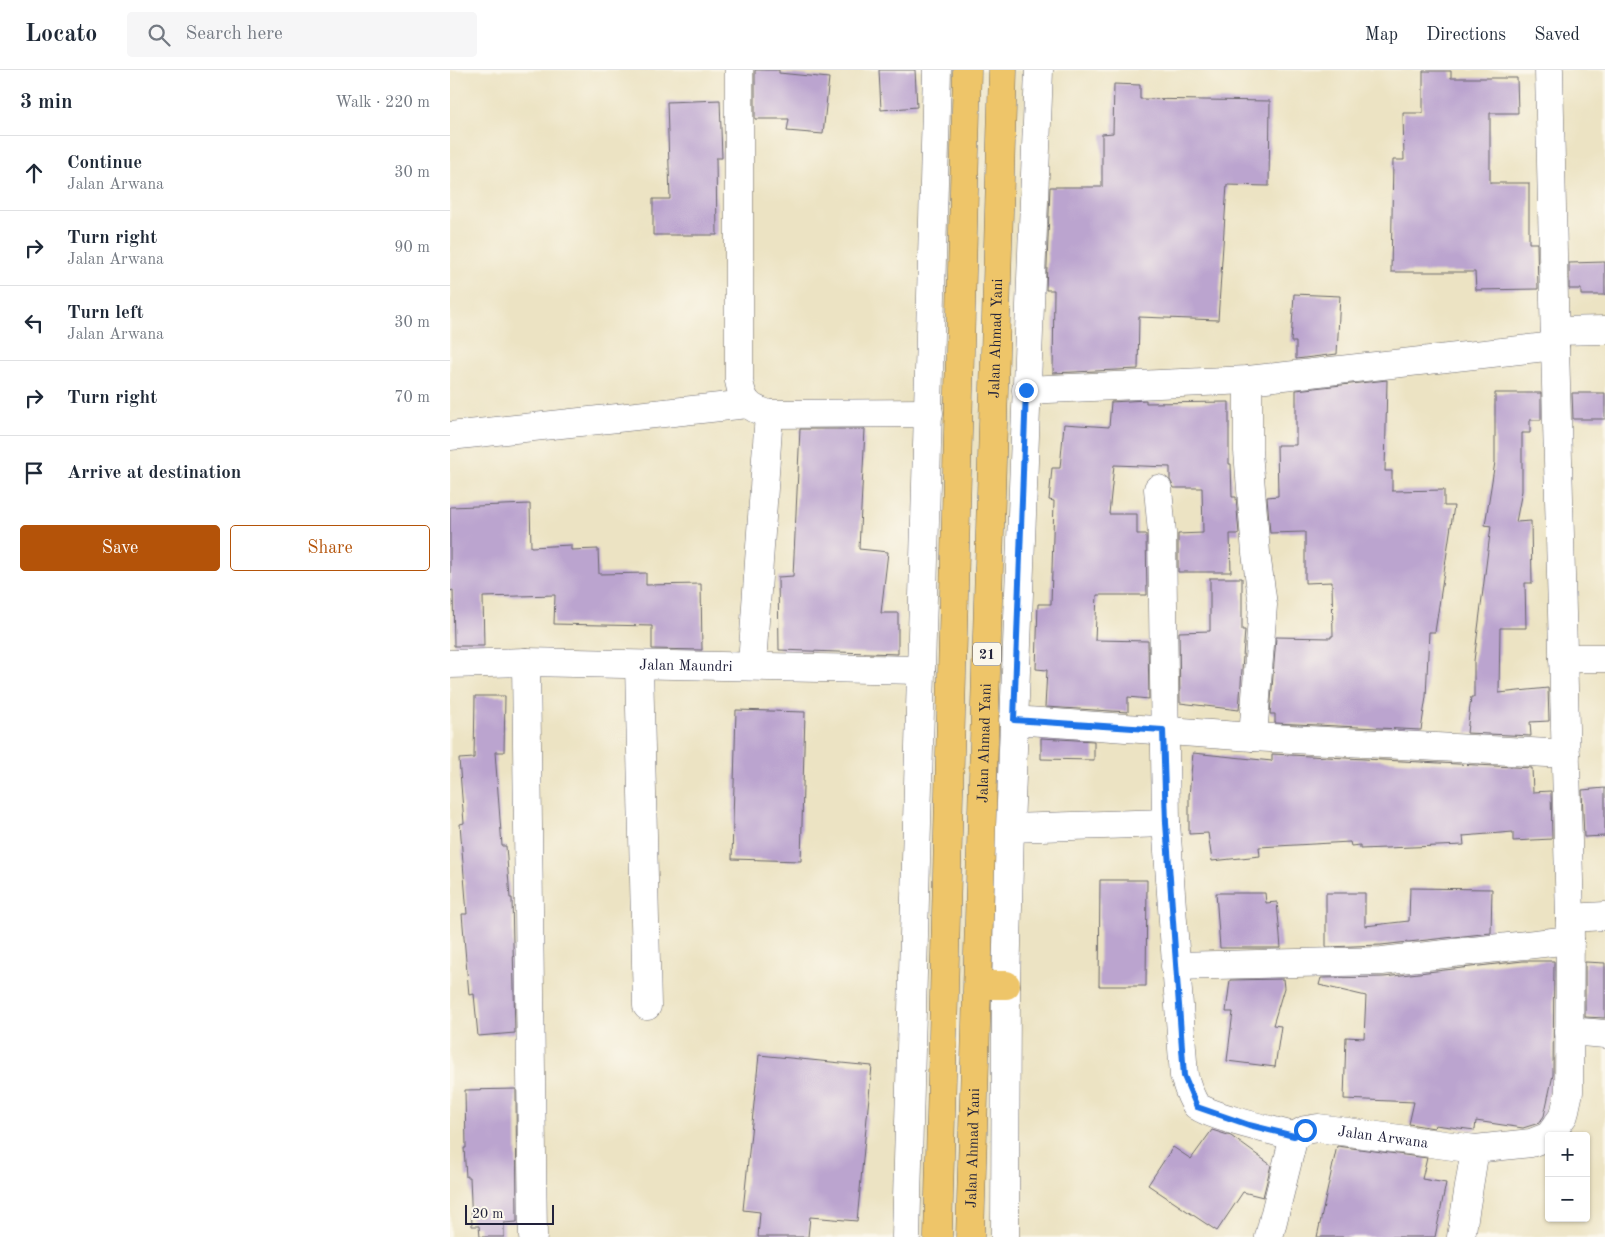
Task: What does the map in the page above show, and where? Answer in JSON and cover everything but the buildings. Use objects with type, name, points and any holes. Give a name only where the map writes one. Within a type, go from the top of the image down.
[{"type":"highway","name":"21","points":[[938,1237],[967,70]]},
{"type":"highway","name":"Jalan Ahmad Yani","points":[[970,1237],[1003,70]]},
{"type":"highway","points":[[978,985],[1006,985]]},
{"type":"street","points":[[739,70],[739,381],[742,395],[759,409]]},
{"type":"street","points":[[906,1237],[937,70]]},
{"type":"street","points":[[1005,1237],[1006,985],[1010,828],[1039,70]]},
{"type":"street","points":[[1549,70],[1570,929],[1569,1092],[1564,1115],[1552,1132]]},
{"type":"street","points":[[1026,390],[1248,380],[1555,339],[1605,330]]},
{"type":"street","points":[[1248,380],[1248,451],[1256,553],[1263,606],[1253,737]]},
{"type":"street","points":[[752,666],[759,409]]},
{"type":"street","points":[[450,436],[759,409],[929,414]]},
{"type":"street","points":[[1158,489],[1162,542],[1163,730],[1166,823],[1184,1076],[1197,1107],[1249,1125],[1294,1136],[1269,1237]]},
{"type":"street","points":[[1563,658],[1605,658]]},
{"type":"street","points":[[526,662],[533,1237]]},
{"type":"street","name":"Jalan Maundri","points":[[450,664],[526,662],[921,670]]},
{"type":"street","points":[[639,665],[647,1006]]},
{"type":"street","points":[[1014,720],[1253,737],[1566,754]]},
{"type":"street","points":[[1010,828],[1166,823]]},
{"type":"street","points":[[1175,966],[1382,961],[1570,929],[1605,916]]},
{"type":"street","points":[[1570,1031],[1605,1034]]},
{"type":"street","name":"Jalan Arwana","points":[[1294,1136],[1305,1130],[1318,1128],[1474,1149],[1531,1143],[1545,1138]]},
{"type":"street","points":[[1461,1237],[1474,1149]]},
{"type":"route","points":[[1026,390],[1014,720],[1163,730],[1166,823],[1175,966],[1184,1076],[1191,1096],[1197,1107],[1249,1125],[1294,1136],[1305,1130]]}]
